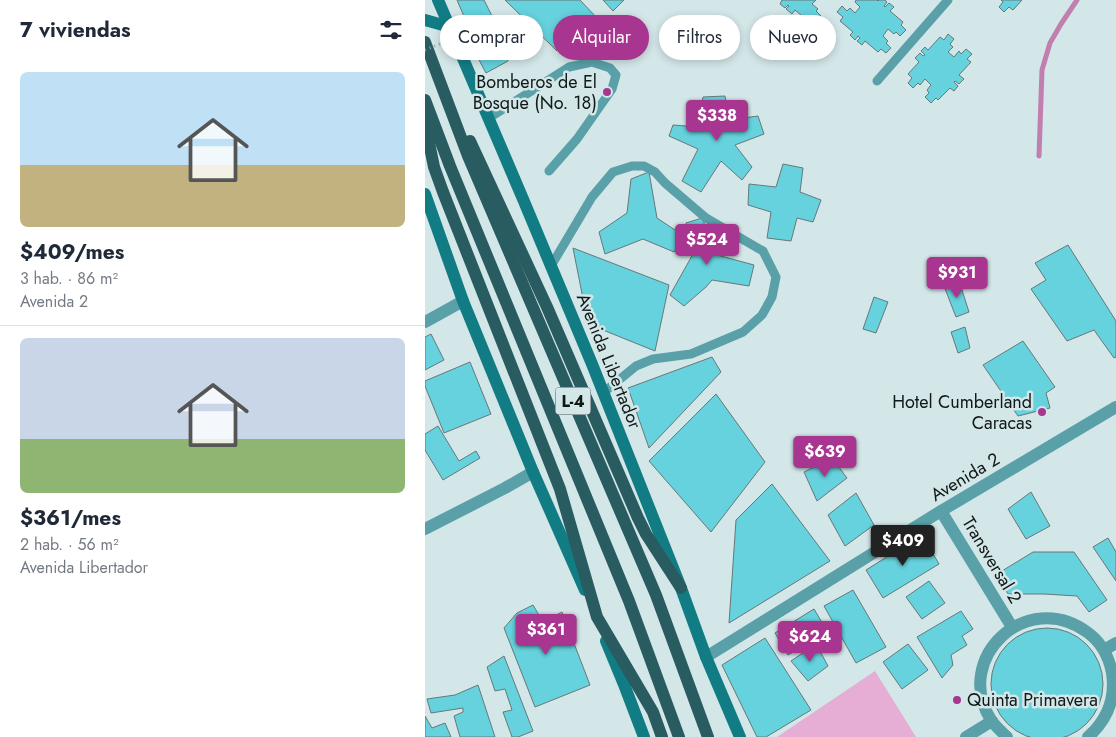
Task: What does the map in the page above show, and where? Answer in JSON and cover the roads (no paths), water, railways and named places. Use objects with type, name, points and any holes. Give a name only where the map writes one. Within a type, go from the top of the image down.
[{"type":"main road","name":"Avenida Libertador","points":[[438,0],[444,15]]},
{"type":"main road","points":[[425,20],[440,25]]},
{"type":"main road","name":"L-4","points":[[425,42],[468,156],[656,595],[708,737]]},
{"type":"main road","name":"Avenida Libertador","points":[[464,60],[603,393],[681,588],[706,657],[740,737]]},
{"type":"main road","name":"L-4","points":[[435,68],[547,306],[638,518],[646,534],[681,588]]},
{"type":"main road","name":"L-4","points":[[426,104],[428,138],[434,167],[560,489],[597,617],[653,712],[662,737]]},
{"type":"main road","name":"L-4","points":[[426,104],[449,166],[629,601],[679,737]]},
{"type":"main road","name":"L-4","points":[[425,194],[463,301],[533,472],[597,617],[644,737]]},
{"type":"street","points":[[425,322],[463,301]]},
{"type":"street","name":"Avenida 2","points":[[706,657],[941,511],[1116,407]]},
{"type":"street","points":[[425,529],[533,472]]},
{"type":"street","name":"Transversal 2","points":[[941,511],[1012,627]]},
{"type":"street","points":[[1007,737],[992,721],[984,705],[981,688],[982,670],[988,653],[998,639],[1012,627],[1028,620],[1045,618],[1063,620],[1079,626],[1093,636],[1104,650],[1111,666],[1112,698],[1107,714],[1098,728],[1088,737]]},
{"type":"street","points":[[1104,650],[1116,643]]},
{"type":"street","points":[[966,737],[992,721]]},
{"type":"lane","points":[[877,81],[949,0]]},
{"type":"lane","points":[[489,118],[569,67],[592,62],[610,68],[616,75],[612,89],[577,139],[549,171]]},
{"type":"lane","points":[[551,266],[592,198],[613,172],[631,166],[644,166],[655,172],[706,218],[763,251],[776,277],[772,297],[762,315],[743,332],[691,354],[653,359],[636,366],[603,393]]},
{"type":"waterway","points":[[1039,156],[1042,70],[1050,43],[1077,0]]},
{"type":"place","name":"Bomberos de El Bosque (No. 18)","points":[[607,92]]},
{"type":"place","name":"Hotel Cumberland Caracas","points":[[1042,412]]},
{"type":"place","name":"Quinta Primavera","points":[[957,700]]}]
